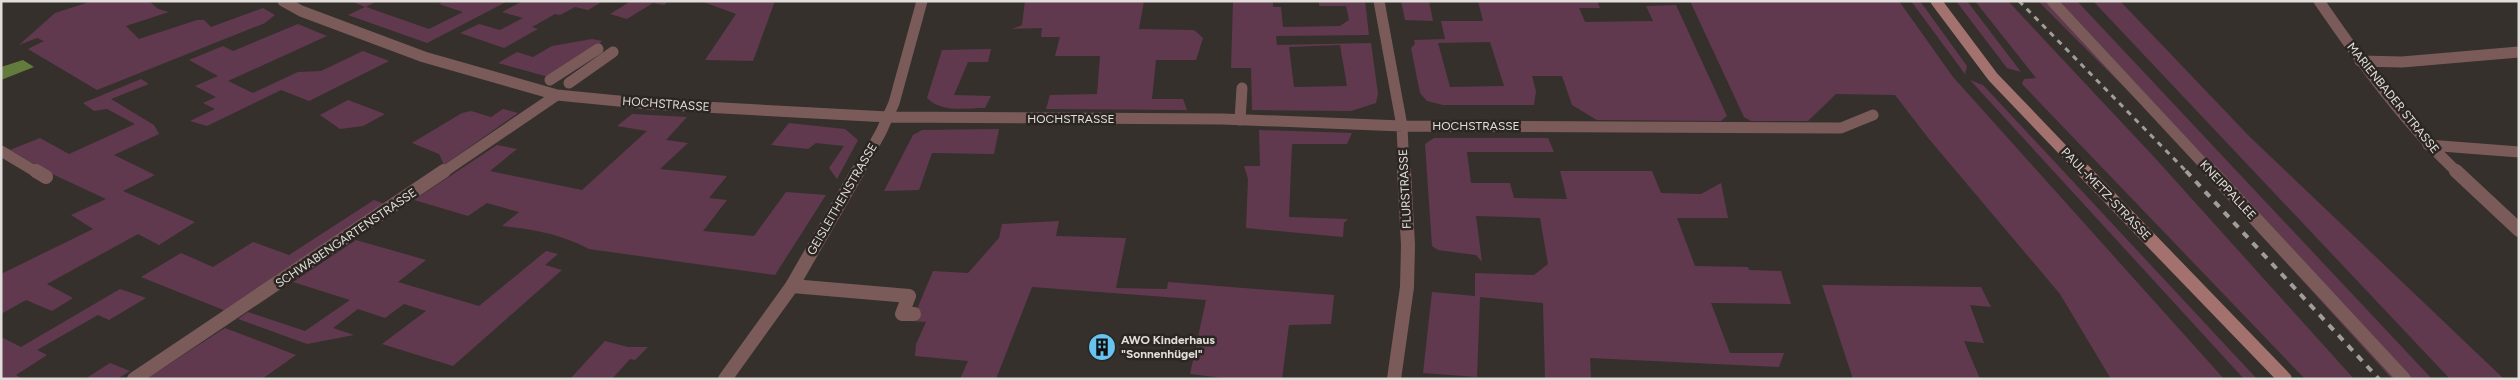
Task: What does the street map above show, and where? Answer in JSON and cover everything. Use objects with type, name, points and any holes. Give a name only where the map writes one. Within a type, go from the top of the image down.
[{"type":"street","name":"HOCHSTRASSE","points":[[282,1],[301,11],[424,57],[557,95],[649,104],[888,117],[1240,120],[1402,126],[1841,128],[1873,115]]},
{"type":"street","name":"GEISLEITHENSTRASSE","points":[[726,379],[792,286],[888,117],[894,103],[922,1]]},
{"type":"street","name":"FLURSTRASSE","points":[[1379,1],[1402,126],[1408,246],[1407,288],[1394,379]]},
{"type":"street","name":"PAUL-METZ-STRASSE","points":[[1936,1],[1993,77],[2285,379]]},
{"type":"street","name":"KNEIPPALLEE","points":[[2052,1],[2404,379]]},
{"type":"street","name":"MARIENBADER STRASSE","points":[[2319,1],[2360,61],[2428,146],[2519,230]]},
{"type":"street","points":[[550,80],[598,49]]},
{"type":"street","points":[[569,83],[612,52]]},
{"type":"street","points":[[2360,61],[2402,62],[2519,52]]},
{"type":"street","points":[[1240,120],[1242,88]]},
{"type":"street","name":"SCHWABENGARTENSTRASSE","points":[[134,379],[235,313],[557,95]]},
{"type":"street","points":[[2428,146],[2519,152]]},
{"type":"street","points":[[1,151],[46,177]]},
{"type":"street","points":[[792,286],[910,296],[902,314],[914,314]]},
{"type":"shaded area","points":[[92,1],[149,1],[158,9],[169,12],[126,26],[139,39],[197,20],[204,20],[211,27],[263,8],[275,15],[265,23],[97,90],[28,49],[44,41],[37,38],[19,45],[55,13]]},
{"type":"shaded area","points":[[351,1],[377,1],[366,7],[429,29],[463,12],[439,4],[445,1],[508,1],[427,43],[348,15],[365,7]]},
{"type":"shaded area","points":[[523,1],[603,1],[588,10],[575,7],[560,15],[555,14],[532,27],[538,29],[504,48],[460,33],[479,24],[500,30],[523,18],[502,12]]},
{"type":"shaded area","points":[[631,1],[669,1],[664,5],[653,3],[627,19],[610,14]]},
{"type":"shaded area","points":[[701,1],[775,1],[753,61],[705,60],[736,14]]},
{"type":"shaded area","points":[[1025,1],[1144,1],[1139,29],[1194,30],[1203,38],[1196,60],[1156,60],[1152,99],[1183,99],[1187,110],[1046,109],[1050,95],[1097,94],[1100,56],[1055,56],[1060,37],[1041,37],[1042,28],[1012,29],[1022,25]]},
{"type":"shaded area","points":[[1233,1],[1273,1],[1273,7],[1281,7],[1283,27],[1340,26],[1349,20],[1346,6],[1319,6],[1319,1],[1365,1],[1369,35],[1276,36],[1277,45],[1371,43],[1378,94],[1376,103],[1351,111],[1252,110],[1251,68],[1231,68]],"holes":[[[1340,45],[1347,86],[1294,87],[1289,47]]]},
{"type":"shaded area","points":[[1401,1],[1429,1],[1433,21],[1405,20]]},
{"type":"shaded area","points":[[1478,1],[1597,1],[1600,8],[1579,8],[1585,22],[1653,21],[1646,6],[1676,5],[1727,116],[1721,121],[1597,120],[1572,105],[1562,76],[1532,76],[1536,91],[1534,105],[1443,105],[1427,101],[1420,93],[1411,48],[1415,44],[1414,40],[1445,39],[1441,21],[1483,21]],"holes":[[[1490,42],[1504,86],[1450,87],[1438,43]]]},
{"type":"shaded area","points":[[1690,1],[1899,1],[1953,77],[2224,379],[2111,379],[2060,294],[1929,139],[1895,95],[1836,94],[1808,121],[1751,121],[1744,117]]},
{"type":"shaded area","points":[[1911,1],[1920,1],[1967,66],[1965,74]]},
{"type":"shaded area","points":[[1956,1],[1967,1],[2021,72],[2007,68]]},
{"type":"shaded area","points":[[1975,1],[2008,1],[2155,158],[2354,379],[2305,379],[2022,84],[2024,79],[2036,78]]},
{"type":"shaded area","points":[[2038,1],[2049,1],[2398,379],[2392,379],[2151,114]]},
{"type":"shaded area","points":[[2059,1],[2077,1],[2432,379],[2411,379]]},
{"type":"shaded area","points":[[2093,1],[2120,1],[2250,137],[2504,379],[2450,379]]},
{"type":"shaded area","points":[[298,24],[327,36],[228,81],[253,93],[298,72],[321,71],[363,51],[389,61],[309,101],[281,90],[207,126],[190,121],[215,109],[203,103],[216,97],[195,86],[218,76],[189,60],[223,46],[233,51]]},
{"type":"shaded area","points":[[592,39],[602,41],[588,55],[552,78],[498,63],[517,52],[533,57],[552,46]]},
{"type":"shaded area","points":[[991,49],[988,62],[968,62],[954,95],[991,96],[985,108],[946,108],[933,103],[927,98],[942,50]]},
{"type":"shaded area","points":[[23,60],[34,67],[1,80],[1,67]]},
{"type":"shaded area","points":[[141,79],[149,84],[111,99],[154,125],[159,134],[114,155],[155,175],[123,191],[195,222],[159,245],[138,234],[47,284],[73,298],[52,311],[26,300],[1,314],[1,274],[93,229],[71,215],[106,199],[50,173],[10,150],[40,138],[69,154],[135,124],[107,109],[94,111],[83,103]]},
{"type":"shaded area","points":[[1970,80],[1983,85],[2257,379],[2244,379]]},
{"type":"shaded area","points":[[348,100],[385,114],[363,126],[340,129],[320,115]]},
{"type":"shaded area","points":[[503,109],[518,113],[444,165],[439,154],[412,143],[462,113],[471,111],[491,117]]},
{"type":"shaded area","points":[[632,114],[687,117],[666,140],[688,143],[660,169],[727,176],[709,198],[727,200],[703,231],[754,236],[786,192],[826,195],[775,275],[589,249],[568,239],[547,233],[502,226],[519,212],[487,203],[468,216],[414,200],[497,145],[517,149],[490,171],[582,190],[647,131],[617,126]]},
{"type":"shaded area","points":[[789,123],[845,129],[858,140],[837,179],[829,168],[844,146],[816,143],[808,149],[771,145]]},
{"type":"shaded area","points":[[999,129],[994,154],[932,153],[919,190],[884,191],[913,135],[922,130]]},
{"type":"shaded area","points":[[1259,130],[1352,133],[1347,144],[1292,144],[1289,217],[1348,219],[1344,223],[1343,237],[1246,228],[1248,179],[1244,166],[1260,166]]},
{"type":"shaded area","points":[[1434,138],[1548,138],[1554,152],[1467,152],[1471,183],[1510,183],[1514,198],[1567,199],[1560,171],[1652,171],[1661,193],[1701,194],[1721,183],[1728,218],[1677,218],[1695,266],[1748,267],[1749,270],[1781,271],[1791,304],[1711,303],[1730,353],[1784,353],[1779,367],[1590,358],[1591,379],[1545,379],[1543,303],[1480,297],[1477,377],[1423,373],[1432,292],[1475,296],[1475,273],[1534,275],[1548,264],[1540,218],[1476,216],[1482,262],[1476,255],[1438,250],[1432,246],[1425,144]]},
{"type":"shaded area","points":[[374,200],[385,204],[226,311],[141,277],[181,253],[213,267],[253,242],[289,255]]},
{"type":"shaded area","points":[[1059,221],[1056,236],[1126,238],[1116,288],[1167,289],[1168,282],[1334,295],[1331,324],[1289,325],[1282,379],[1233,379],[1190,374],[1206,300],[1032,287],[996,379],[960,379],[968,361],[915,356],[916,344],[926,322],[912,321],[933,271],[968,273],[999,238],[1002,224]]},
{"type":"shaded area","points":[[356,240],[426,260],[398,282],[479,306],[546,251],[558,254],[545,265],[562,270],[453,366],[382,344],[426,311],[404,304],[385,318],[358,309],[333,328],[354,335],[307,344],[238,319],[248,312],[305,331],[350,300],[293,282]]},
{"type":"shaded area","points":[[1822,285],[1981,287],[1991,307],[1970,305],[1984,343],[1964,341],[1980,379],[1853,379]]},
{"type":"shaded area","points":[[120,289],[146,298],[109,320],[98,315],[37,350],[47,355],[16,375],[23,379],[1,379],[1,337],[21,347]]},
{"type":"shaded area","points":[[225,328],[296,355],[262,379],[146,379]]},
{"type":"shaded area","points":[[605,341],[628,347],[648,347],[635,360],[630,359],[612,379],[570,379]]},
{"type":"shaded area","points":[[110,363],[130,371],[117,379],[85,379]]},
{"type":"railway","points":[[2019,1],[2188,173]]},
{"type":"railway","points":[[2186,171],[2379,379]]},
{"type":"place","name":"AWO Kinderhaus \"Sonnenhügel\"","points":[[1102,347]]}]
